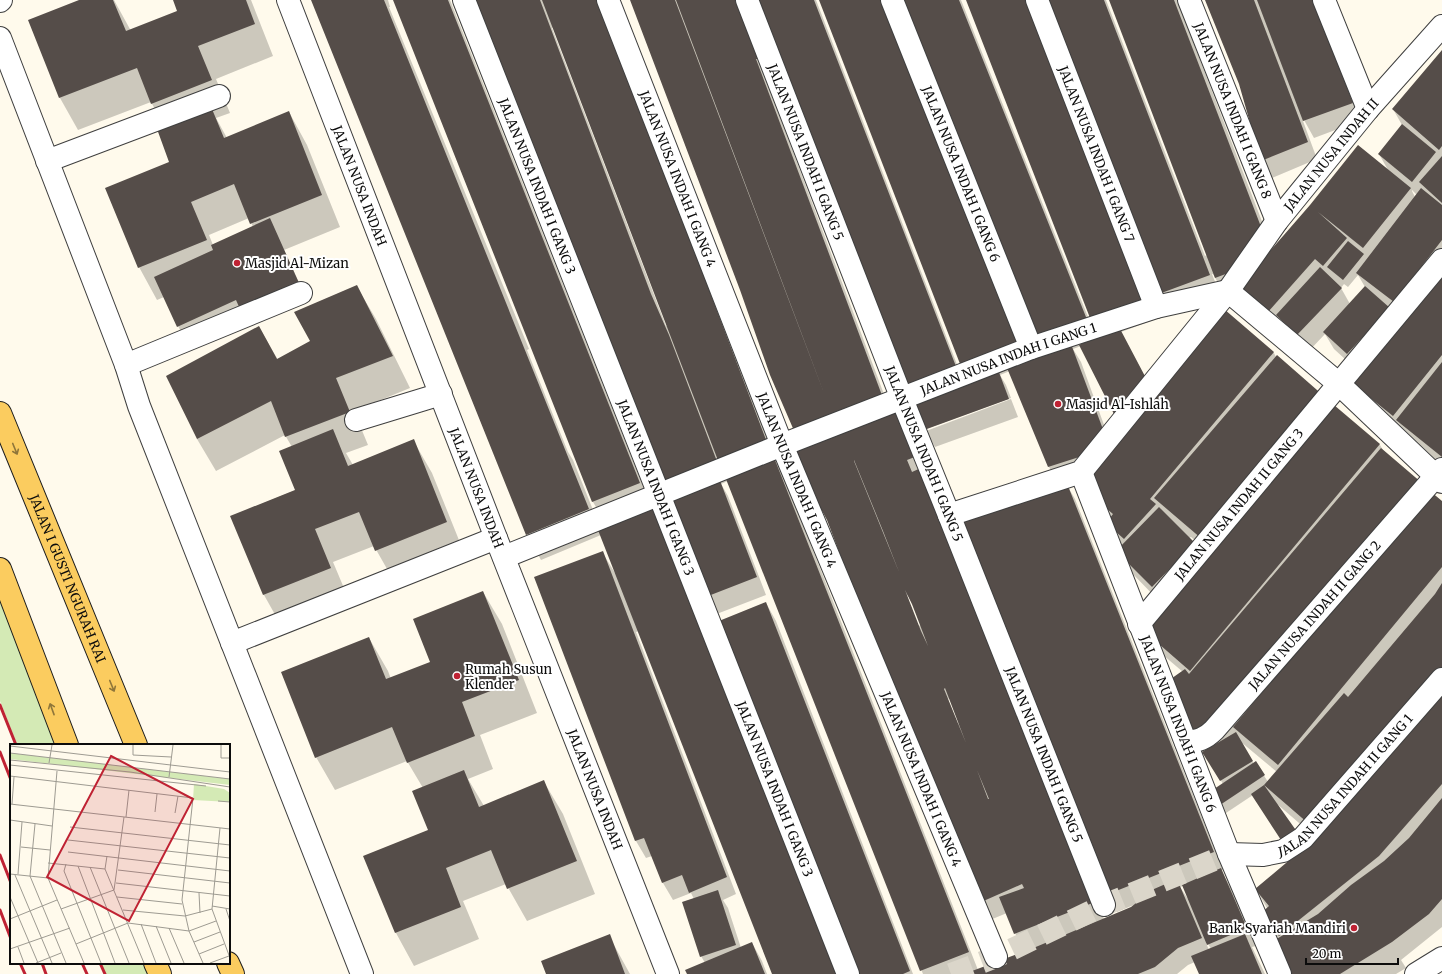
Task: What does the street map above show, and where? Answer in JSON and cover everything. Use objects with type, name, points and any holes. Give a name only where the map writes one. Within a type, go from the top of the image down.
[{"type":"main road","name":"JALAN I GUSTI NGURAH RAI","points":[[0,413],[136,744]]},
{"type":"main road","points":[[0,569],[67,744]]},
{"type":"main road","points":[[155,964],[160,974]]},
{"type":"main road","points":[[228,964],[233,974]]},
{"type":"street","name":"JALAN NUSA INDAH","points":[[288,0],[500,547],[668,974]]},
{"type":"street","name":"JALAN NUSA INDAH I GANG 3","points":[[464,0],[848,974]]},
{"type":"street","name":"JALAN NUSA INDAH I GANG 4","points":[[608,0],[782,445],[996,957]]},
{"type":"street","name":"JALAN NUSA INDAH I GANG 5","points":[[747,0],[902,400],[1104,905]]},
{"type":"street","name":"JALAN NUSA INDAH I GANG 6","points":[[892,0],[1031,348]]},
{"type":"street","name":"JALAN NUSA INDAH I GANG 7","points":[[1037,0],[1156,307]]},
{"type":"street","name":"JALAN NUSA INDAH I GANG 8","points":[[1189,0],[1277,221]]},
{"type":"street","points":[[1324,0],[1368,109]]},
{"type":"street","name":"JALAN NUSA INDAH II","points":[[1081,472],[1228,291],[1277,221],[1368,109],[1442,26]]},
{"type":"street","points":[[0,38],[126,366],[139,406],[362,974]]},
{"type":"street","points":[[47,161],[219,96]]},
{"type":"street","name":"JALAN NUSA INDAH II GANG 3","points":[[1139,624],[1442,260]]},
{"type":"street","points":[[1228,291],[1339,384],[1440,476]]},
{"type":"street","name":"JALAN NUSA INDAH I GANG 1","points":[[232,643],[500,547],[660,495],[782,445],[902,400],[1031,348],[1156,307],[1228,291]]},
{"type":"street","points":[[126,366],[302,293]]},
{"type":"street","points":[[356,420],[441,394]]},
{"type":"street","points":[[949,515],[1081,472]]},
{"type":"street","name":"JALAN NUSA INDAH I GANG 6","points":[[1081,472],[1229,854],[1280,974]]},
{"type":"street","name":"JALAN NUSA INDAH II GANG 2","points":[[1186,742],[1198,741],[1207,737],[1214,730],[1440,476]]},
{"type":"street","name":"JALAN NUSA INDAH II GANG 1","points":[[1229,854],[1263,855],[1283,851],[1303,838],[1442,679]]},
{"type":"street","points":[[1416,974],[1442,958]]},
{"type":"green space","points":[[0,559],[72,744],[17,744],[0,701]]},
{"type":"green space","points":[[101,964],[157,964],[161,974],[105,974]]},
{"type":"building","points":[[79,0],[113,0],[126,31],[177,11],[173,0],[246,0],[255,24],[198,46],[212,80],[151,104],[137,68],[59,98],[28,20]]},
{"type":"building","points":[[311,0],[384,0],[589,509],[526,535]]},
{"type":"building","points":[[393,0],[448,0],[640,483],[592,502]]},
{"type":"building","points":[[470,0],[540,0],[651,294],[669,335],[718,464],[656,487]]},
{"type":"building","points":[[542,0],[599,0],[768,445],[719,463]]},
{"type":"building","points":[[630,0],[675,0],[827,401],[676,0],[735,0],[883,398],[795,433],[770,375],[740,290]]},
{"type":"building","points":[[752,0],[814,0],[957,369],[902,389]]},
{"type":"building","points":[[819,0],[886,0],[1021,346],[962,369]]},
{"type":"building","points":[[896,0],[959,0],[1088,322],[1034,344]]},
{"type":"building","points":[[966,0],[1033,0],[1150,300],[1092,323]]},
{"type":"building","points":[[1042,0],[1104,0],[1210,275],[1156,295]]},
{"type":"building","points":[[1109,0],[1174,0],[1263,232],[1231,272],[1215,278]]},
{"type":"building","points":[[1205,0],[1254,0],[1308,142],[1261,161],[1239,84]]},
{"type":"building","points":[[1257,0],[1313,0],[1353,103],[1303,121]]},
{"type":"building","points":[[1442,50],[1442,146],[1439,150],[1392,109]]},
{"type":"building","points":[[212,109],[224,138],[289,111],[322,195],[250,224],[234,184],[191,202],[207,240],[138,268],[105,188],[169,162],[157,129]]},
{"type":"building","points":[[1402,124],[1436,152],[1412,182],[1378,154]]},
{"type":"building","points":[[1358,145],[1411,188],[1363,248],[1318,212],[1347,238],[1323,266],[1315,259],[1267,313],[1238,288],[1310,205]]},
{"type":"building","points":[[1442,156],[1442,203],[1419,182]]},
{"type":"building","points":[[1421,188],[1442,205],[1442,240],[1394,302],[1356,273]]},
{"type":"building","name":"Masjid Al-Mizan","points":[[270,218],[299,283],[240,309],[236,300],[177,327],[154,277],[213,250],[211,245]]},
{"type":"building","points":[[1348,241],[1364,254],[1343,280],[1327,267]]},
{"type":"building","points":[[1442,264],[1442,355],[1393,416],[1349,381]]},
{"type":"building","points":[[1320,267],[1342,288],[1297,335],[1276,315]]},
{"type":"building","points":[[357,285],[393,356],[336,378],[350,412],[285,437],[271,401],[197,439],[166,376],[259,326],[277,359],[310,341],[294,312]]},
{"type":"building","points":[[1365,286],[1390,308],[1347,354],[1323,332]]},
{"type":"building","points":[[1224,309],[1274,352],[1150,499],[1156,504],[1124,539],[1106,523],[1113,514],[1094,498],[1085,474]]},
{"type":"building","points":[[1118,325],[1148,382],[1117,420],[1079,345]]},
{"type":"building","name":"Masjid Al-Ishlah","points":[[1071,344],[1107,440],[1098,451],[1048,467],[1007,368]]},
{"type":"building","points":[[1277,355],[1325,397],[1202,539],[1154,498]]},
{"type":"building","points":[[1442,362],[1442,457],[1396,420]]},
{"type":"building","points":[[997,367],[1009,399],[924,430],[912,398]]},
{"type":"building","points":[[1334,405],[1380,444],[1190,671],[1144,631]]},
{"type":"building","points":[[901,408],[920,455],[907,460],[912,472],[923,467],[1095,902],[1014,934],[999,897],[1024,888],[1022,884],[979,903],[857,599],[827,520],[812,492],[791,446]],"holes":[[[854,460],[899,572],[854,461]],[[905,590],[928,646],[921,631]],[[945,688],[966,743],[944,689]],[[977,770],[989,799],[988,799]]]},
{"type":"building","points":[[333,429],[348,466],[414,439],[447,522],[375,551],[359,512],[315,529],[331,568],[263,595],[230,516],[295,490],[279,451]]},
{"type":"building","points":[[1381,448],[1422,483],[1247,689],[1188,739],[1165,683],[1185,669],[1189,674]]},
{"type":"building","points":[[773,455],[969,952],[920,971],[724,474]]},
{"type":"building","points":[[719,478],[757,577],[703,598],[665,498]]},
{"type":"building","points":[[1066,481],[1214,852],[1106,895],[958,523]]},
{"type":"building","points":[[1430,491],[1442,501],[1442,567],[1278,765],[1233,727]]},
{"type":"building","points":[[651,503],[836,974],[772,974],[596,525]]},
{"type":"building","points":[[1159,507],[1195,543],[1152,587],[1116,551]]},
{"type":"building","points":[[603,551],[727,877],[689,893],[682,875],[662,883],[644,838],[635,841],[534,577]]},
{"type":"building","points":[[1442,583],[1442,671],[1309,824],[1264,785],[1344,693],[1348,697],[1435,594]]},
{"type":"building","name":"Rumah Susun Klender","points":[[483,591],[519,680],[462,702],[475,736],[407,763],[392,727],[315,758],[281,672],[369,637],[386,679],[430,662],[413,619]]},
{"type":"building","points":[[766,602],[910,971],[903,974],[850,974],[714,623]]},
{"type":"building","points":[[1442,688],[1442,784],[1379,856],[1279,936],[1260,914],[1269,906],[1255,889],[1286,863],[1332,814]]},
{"type":"building","points":[[1236,732],[1253,761],[1220,781],[1202,752]]},
{"type":"building","points":[[1256,761],[1265,775],[1217,807],[1208,793]]},
{"type":"building","points":[[464,770],[479,807],[544,780],[577,861],[507,889],[491,850],[446,868],[461,907],[395,933],[363,856],[428,830],[412,791]]},
{"type":"building","points":[[1264,785],[1300,836],[1281,840],[1251,794]]},
{"type":"building","points":[[1442,798],[1442,899],[1429,914],[1392,942],[1340,974],[1289,974],[1270,943],[1318,914],[1351,885],[1384,861],[1409,838]]},
{"type":"building","points":[[1221,868],[1247,928],[1207,945],[1182,885]]},
{"type":"building","points":[[1177,879],[1202,938],[1178,948],[1155,967],[1138,974],[964,974],[1031,949],[1131,907],[1154,889]]},
{"type":"building","points":[[718,890],[736,945],[700,957],[682,902]]},
{"type":"building","points":[[610,934],[625,974],[546,974],[541,961]]},
{"type":"building","points":[[1245,934],[1262,974],[1199,974],[1191,956]]},
{"type":"building","points":[[752,942],[765,974],[687,974],[685,970]]},
{"type":"tunnel","points":[[951,974],[996,957],[1104,905],[1229,854]]},
{"type":"railway","points":[[0,705],[16,744]]},
{"type":"railway","points":[[0,752],[10,777]]},
{"type":"railway","points":[[0,855],[10,880]]},
{"type":"railway","points":[[0,910],[10,936]]},
{"type":"railway","points":[[20,964],[25,974]]},
{"type":"railway","points":[[42,964],[46,974]]},
{"type":"railway","points":[[82,964],[87,974]]},
{"type":"railway","points":[[100,964],[105,974]]},
{"type":"place","name":"Masjid Al-Mizan","points":[[237,263]]},
{"type":"place","name":"Masjid Al-Ishlah","points":[[1058,404]]},
{"type":"place","name":"Rumah Susun Klender","points":[[457,676]]},
{"type":"place","name":"Bank Syariah Mandiri","points":[[1354,928]]}]
